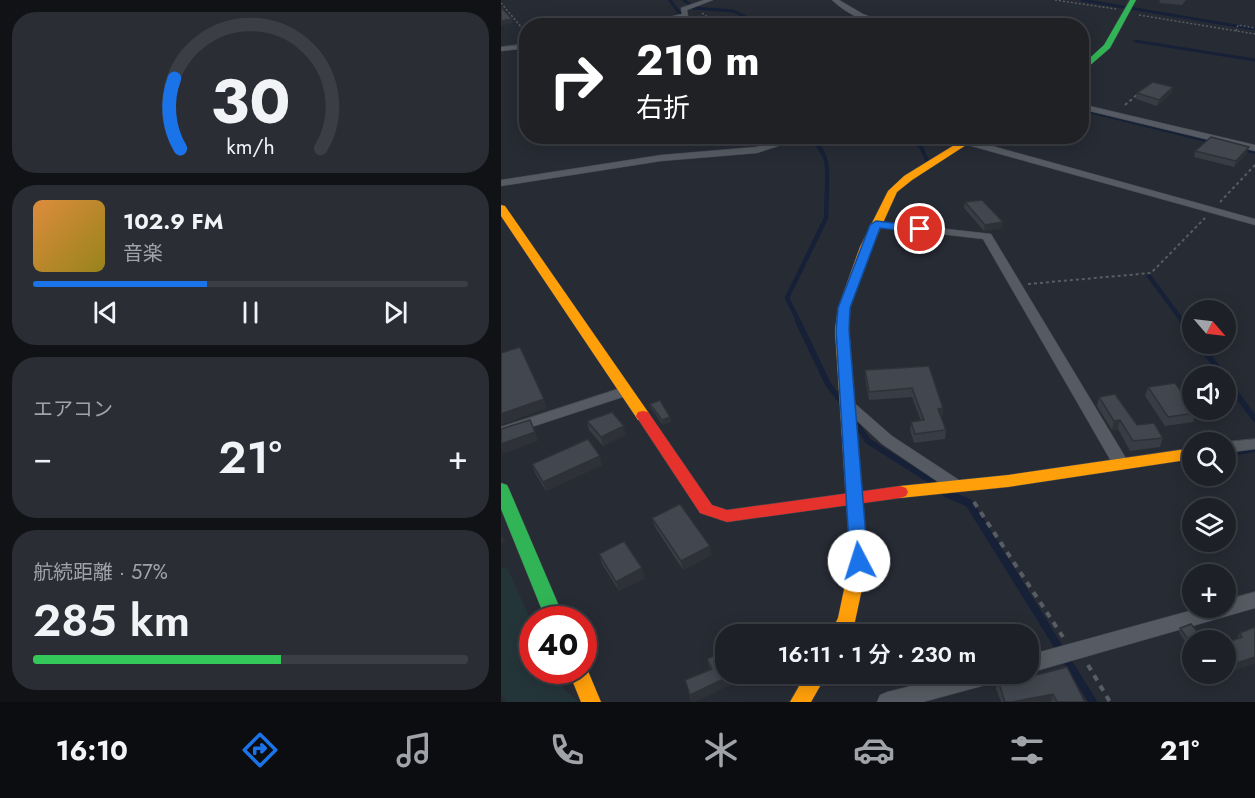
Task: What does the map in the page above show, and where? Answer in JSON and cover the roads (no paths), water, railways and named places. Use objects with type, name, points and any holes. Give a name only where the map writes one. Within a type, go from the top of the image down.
[{"type":"street","points":[[671,18],[686,15],[683,9],[710,0]]},
{"type":"street","points":[[834,0],[845,9],[866,18]]},
{"type":"street","points":[[1089,63],[1107,46],[1130,5]]},
{"type":"street","points":[[501,49],[519,47]]},
{"type":"street","points":[[1089,108],[1255,148]]},
{"type":"street","points":[[501,183],[661,158],[757,150],[778,144]]},
{"type":"street","points":[[845,624],[859,561],[842,330],[844,308],[876,225],[893,191],[908,178],[964,144]]},
{"type":"street","points":[[989,144],[1255,222]]},
{"type":"street","points":[[501,208],[624,392],[706,509],[727,516],[853,497],[960,486],[1182,455]]},
{"type":"street","points":[[876,225],[987,236],[1121,464]]},
{"type":"street","points":[[501,432],[624,392]]},
{"type":"street","points":[[847,404],[887,440],[960,486]]},
{"type":"street","points":[[1236,447],[1255,444]]},
{"type":"street","points":[[501,489],[550,606]]},
{"type":"street","points":[[1039,661],[1255,600]]},
{"type":"street","points":[[584,684],[591,702]]},
{"type":"street","points":[[800,702],[811,684]]},
{"type":"street","points":[[888,702],[956,684]]},
{"type":"waterway","points":[[670,0],[683,18]]},
{"type":"waterway","points":[[684,0],[694,8],[733,11],[748,18]]},
{"type":"waterway","points":[[1082,0],[1255,29]]},
{"type":"waterway","points":[[1135,41],[1255,60]]},
{"type":"waterway","points":[[1089,111],[1214,142]]},
{"type":"waterway","points":[[816,144],[826,160],[827,188]]},
{"type":"waterway","points":[[917,144],[927,160]]},
{"type":"waterway","points":[[1243,149],[1255,152]]},
{"type":"waterway","points":[[799,322],[787,298],[826,218],[827,188]]},
{"type":"waterway","points":[[1149,276],[1182,321]]},
{"type":"waterway","points":[[798,321],[828,384],[840,400]]},
{"type":"waterway","points":[[1207,354],[1216,366]]},
{"type":"waterway","points":[[1236,394],[1255,419]]},
{"type":"waterway","points":[[857,425],[868,441],[934,483]]},
{"type":"waterway","points":[[1236,452],[1255,449]]},
{"type":"waterway","points":[[946,493],[969,503],[1093,702]]}]
